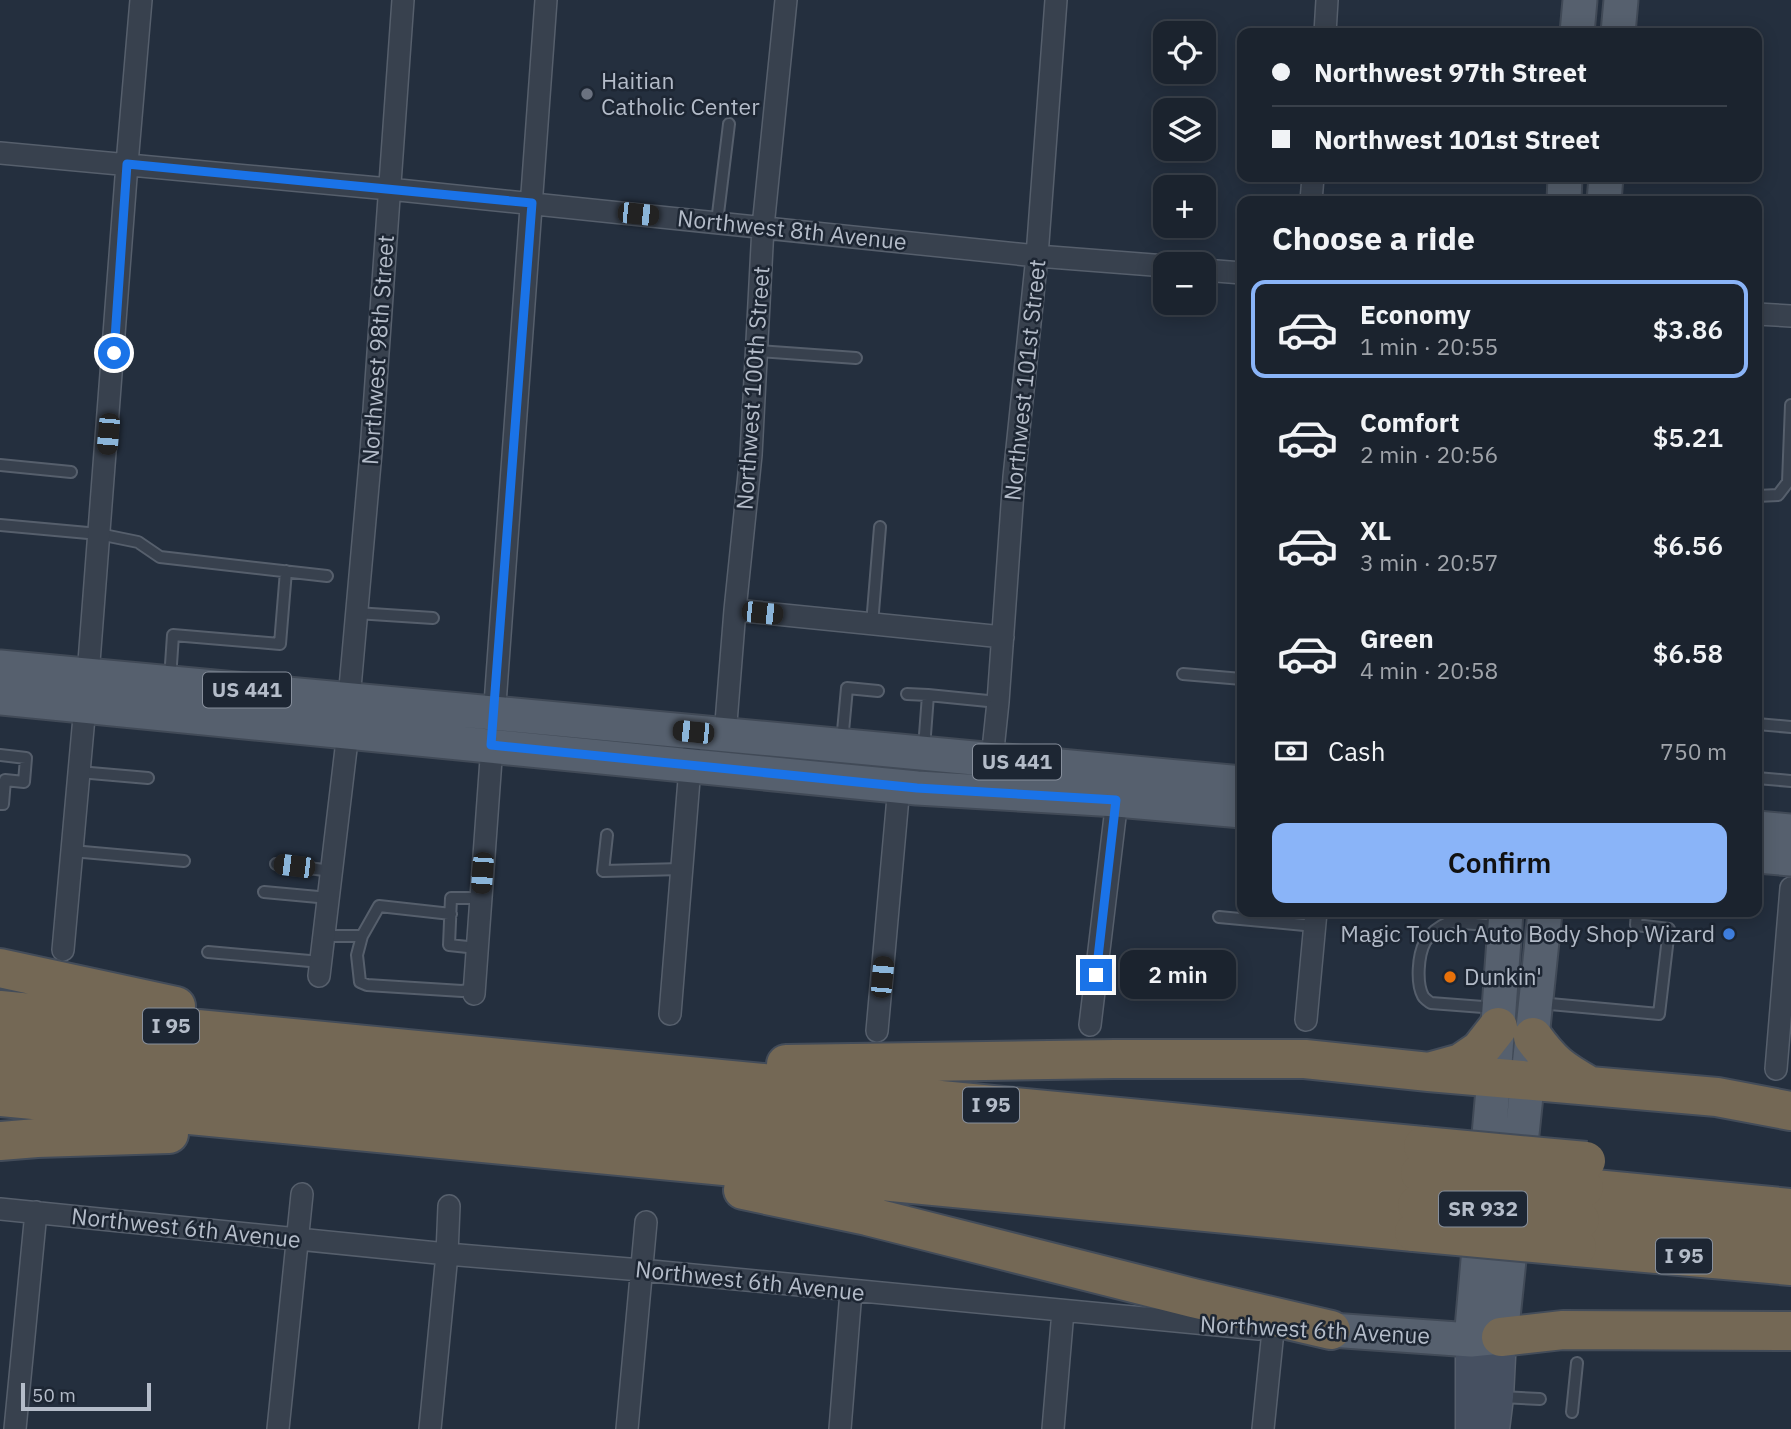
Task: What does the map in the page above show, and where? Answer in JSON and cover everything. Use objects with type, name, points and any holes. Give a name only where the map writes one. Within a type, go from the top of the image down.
[{"type":"highway","points":[[0,968],[342,1043]]},
{"type":"highway","name":"I 95","points":[[0,1010],[559,1063],[1419,1189],[1582,1204],[1791,1266]]},
{"type":"highway","points":[[1429,1072],[1461,1063],[1517,1019],[1546,1056],[1560,1069],[1590,1086]]},
{"type":"highway","points":[[0,1038],[1419,1189]]},
{"type":"highway","points":[[559,1063],[1305,1059],[1717,1097],[1791,1111]]},
{"type":"highway","points":[[0,1069],[1419,1189]]},
{"type":"highway","name":"I 95","points":[[0,1097],[552,1150],[1419,1189],[1582,1204],[1791,1184]]},
{"type":"highway","points":[[0,1141],[330,1129]]},
{"type":"highway","points":[[552,1150],[867,1216],[1331,1330]]},
{"type":"highway","points":[[1582,1204],[1791,1208]]},
{"type":"highway","points":[[1582,1204],[1791,1239]]},
{"type":"highway","points":[[1486,1338],[1563,1330],[1791,1331]]},
{"type":"main road","points":[[1577,28],[1580,0]]},
{"type":"main road","points":[[1618,28],[1621,0]]},
{"type":"main road","name":"US 441","points":[[0,667],[87,691],[349,715],[494,712],[1237,783]]},
{"type":"main road","points":[[0,682],[87,691]]},
{"type":"main road","name":"US 441","points":[[0,698],[169,684],[349,715],[491,745],[899,786],[1237,811]]},
{"type":"main road","points":[[830,778],[863,764],[963,774],[992,759]]},
{"type":"main road","points":[[1116,800],[1142,785],[1229,794],[1237,792]]},
{"type":"main road","points":[[1762,828],[1791,831]]},
{"type":"main road","points":[[1762,856],[1791,859]]},
{"type":"main road","name":"SR 932","points":[[1471,1429],[1486,1338],[1517,1019],[1544,917]]},
{"type":"main road","name":"SR 932","points":[[1506,919],[1517,1019]]},
{"type":"main road","name":"Northwest 6th Avenue","points":[[1331,1330],[1486,1338]]},
{"type":"main road","name":"SR 932","points":[[1486,1338],[1499,1397],[1494,1429]]},
{"type":"street","points":[[63,950],[87,691],[141,0]]},
{"type":"street","name":"Northwest 98th Street","points":[[320,969],[349,715],[371,452],[403,0]]},
{"type":"street","points":[[474,991],[546,0]]},
{"type":"street","name":"Northwest 100th Street","points":[[670,1014],[690,766],[709,733],[735,610],[751,455],[763,227],[786,0]]},
{"type":"street","name":"Northwest 101st Street","points":[[992,759],[1014,477],[1037,256],[1056,0]]},
{"type":"street","points":[[1325,28],[1327,0]]},
{"type":"street","name":"Northwest 8th Avenue","points":[[0,153],[532,203],[1037,256],[1153,265]]},
{"type":"street","points":[[1216,271],[1237,273]]},
{"type":"street","points":[[1762,314],[1791,316]]},
{"type":"street","points":[[735,610],[1003,637]]},
{"type":"street","points":[[877,1031],[899,786]]},
{"type":"street","points":[[1090,1025],[1116,800]]},
{"type":"street","points":[[1776,1069],[1791,888]]},
{"type":"street","points":[[1306,1020],[1315,919]]},
{"type":"street","points":[[278,1429],[302,1194]]},
{"type":"street","points":[[430,1429],[449,1206]]},
{"type":"street","name":"Northwest 6th Avenue","points":[[0,1209],[447,1254],[1273,1331],[1331,1330]]},
{"type":"street","points":[[15,1429],[36,1212]]},
{"type":"street","points":[[627,1429],[646,1222]]},
{"type":"street","points":[[840,1429],[851,1291]]},
{"type":"street","points":[[1053,1429],[1063,1311]]},
{"type":"street","points":[[1263,1429],[1273,1331]]},
{"type":"lane","points":[[717,222],[729,124]]},
{"type":"lane","points":[[757,351],[856,358]]},
{"type":"lane","points":[[1762,496],[1778,495],[1788,482],[1791,405]]},
{"type":"lane","points":[[0,465],[71,471]]},
{"type":"lane","points":[[0,525],[99,534],[138,542],[160,557],[327,576]]},
{"type":"lane","points":[[872,624],[880,527]]},
{"type":"lane","points":[[169,684],[173,635],[280,644],[286,571]]},
{"type":"lane","points":[[356,613],[433,618]]},
{"type":"lane","points":[[1183,674],[1237,679]]},
{"type":"lane","points":[[842,746],[847,688],[877,691]]},
{"type":"lane","points":[[906,694],[998,702]]},
{"type":"lane","points":[[924,753],[928,695]]},
{"type":"lane","points":[[1762,724],[1791,727]]},
{"type":"lane","points":[[0,755],[26,758],[24,782],[5,780],[3,804],[0,804]]},
{"type":"lane","points":[[79,772],[148,778]]},
{"type":"lane","points":[[1762,778],[1791,781]]},
{"type":"lane","points":[[607,835],[603,871],[682,869]]},
{"type":"lane","points":[[72,851],[184,861]]},
{"type":"lane","points":[[275,864],[332,871]]},
{"type":"lane","points":[[264,892],[329,898]]},
{"type":"lane","points":[[477,948],[449,945],[452,898],[481,898]]},
{"type":"lane","points":[[451,914],[379,906],[362,936],[357,956],[360,982],[367,985],[474,991]]},
{"type":"lane","points":[[1219,917],[1315,919]]},
{"type":"lane","points":[[1506,919],[1451,917],[1437,927],[1426,940],[1420,956],[1419,978],[1423,997],[1431,1003],[1517,1019],[1659,1014],[1669,929],[1636,925],[1637,917]]},
{"type":"lane","points":[[324,936],[362,936]]},
{"type":"lane","points":[[208,952],[320,969]]},
{"type":"lane","points":[[1560,1400],[1573,1407],[1577,1363]]},
{"type":"lane","points":[[1499,1397],[1540,1399]]},
{"type":"place","name":"Haitian Catholic Center","points":[[587,94]]},
{"type":"place","name":"Magic Touch Auto Body Shop Wizard","points":[[1729,934]]},
{"type":"place","name":"Dunkin'","points":[[1450,977]]},
{"type":"route","points":[[114,353],[127,164],[532,203],[491,745],[917,788],[1116,800],[1096,975]]}]
